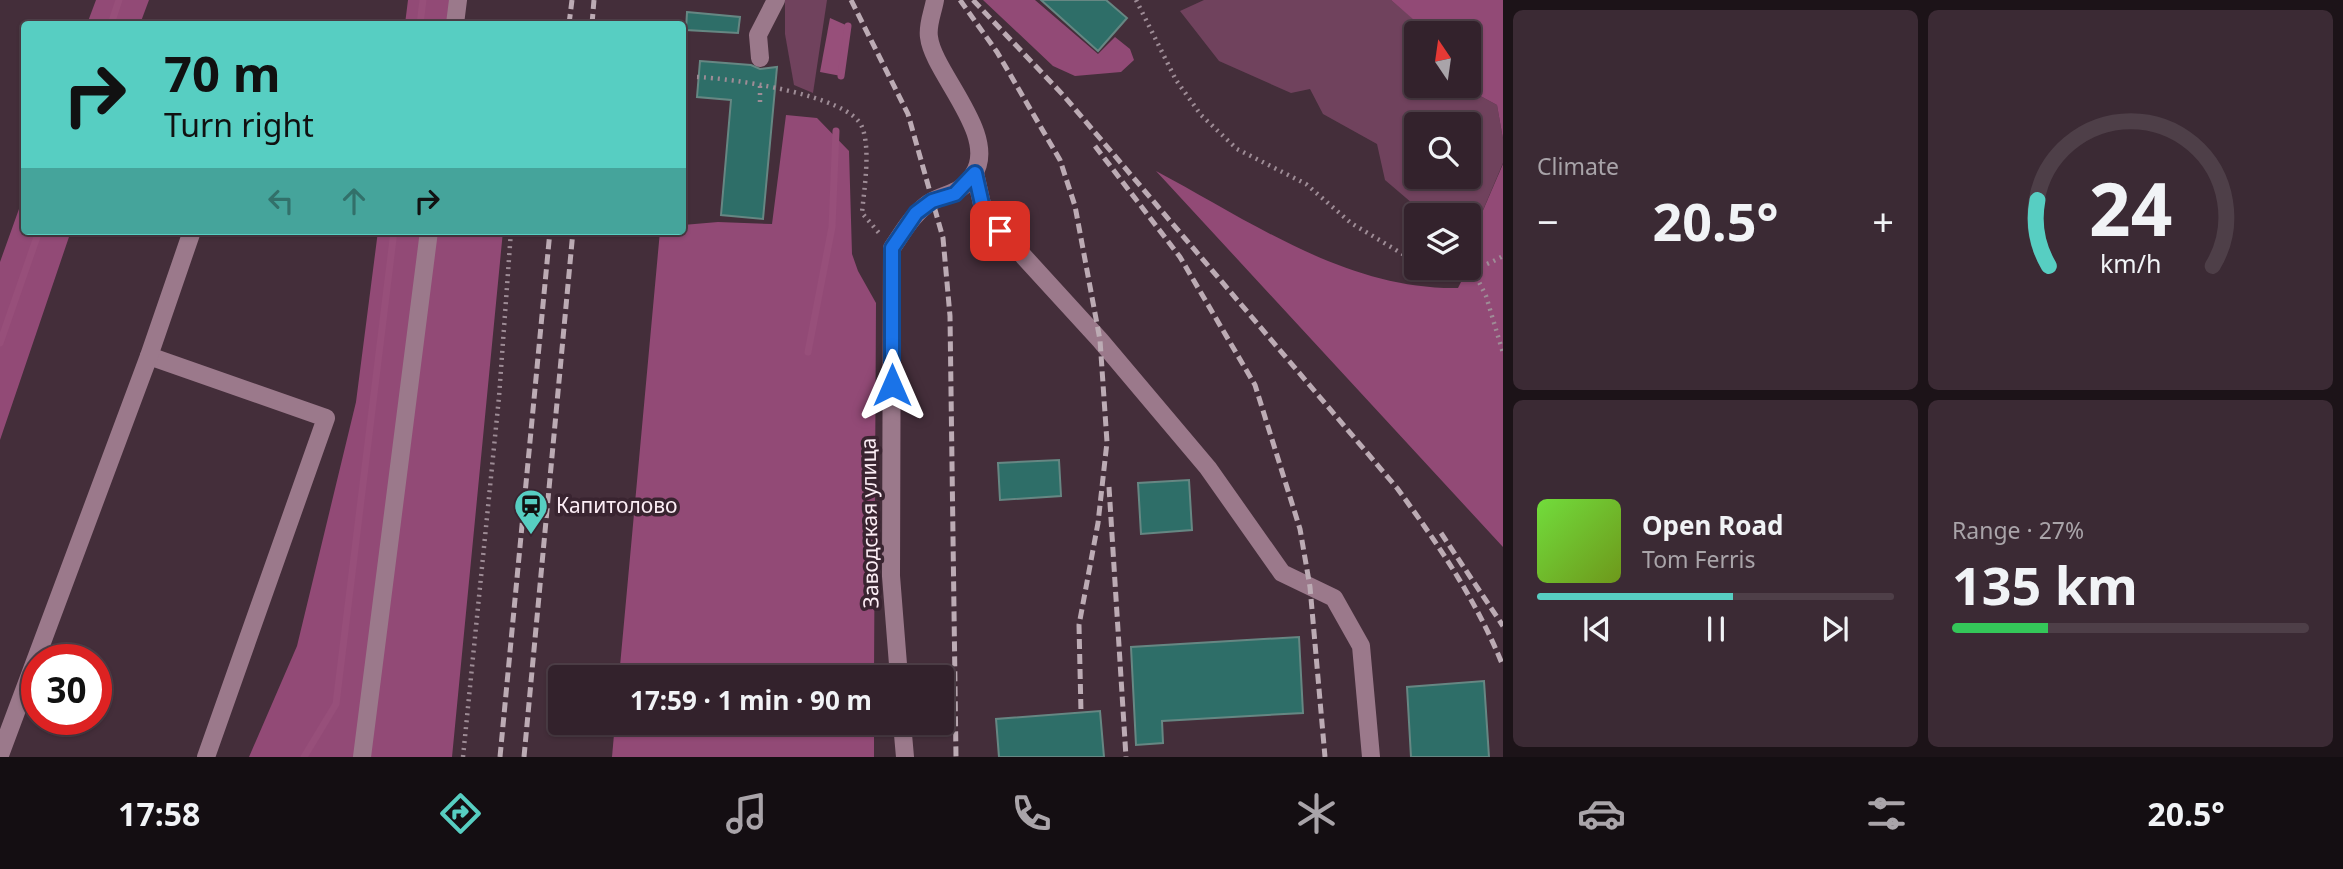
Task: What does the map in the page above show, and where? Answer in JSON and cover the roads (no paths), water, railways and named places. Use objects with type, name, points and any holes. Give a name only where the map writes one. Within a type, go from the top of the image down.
[{"type":"street","points":[[455,21],[458,0]]},
{"type":"street","points":[[760,58],[758,35],[776,0]]},
{"type":"street","points":[[935,0],[929,37],[936,60],[972,125],[978,150],[975,173],[984,213],[1100,340],[1208,468],[1282,573],[1334,598],[1361,646],[1371,757]]},
{"type":"street","name":"Заводская улица","points":[[898,665],[891,576],[892,248],[916,213],[932,201],[955,194],[975,173]]},
{"type":"street","points":[[0,755],[149,356],[191,235]]},
{"type":"street","points":[[362,757],[428,235]]},
{"type":"street","points":[[149,356],[326,418],[206,757]]},
{"type":"street","points":[[903,735],[905,757]]},
{"type":"waterway","points":[[112,21],[119,0]]},
{"type":"waterway","points":[[420,21],[423,0]]},
{"type":"waterway","points":[[841,76],[848,26]]},
{"type":"waterway","points":[[808,352],[832,227],[836,131]]},
{"type":"waterway","points":[[0,343],[38,235]]},
{"type":"waterway","points":[[304,757],[336,704],[394,235]]},
{"type":"railway","points":[[569,21],[572,0]]},
{"type":"railway","points":[[592,21],[594,0]]},
{"type":"railway","points":[[851,0],[908,114],[943,238],[950,316],[956,757]]},
{"type":"railway","points":[[960,0],[997,52],[1060,160],[1075,206],[1100,340],[1107,442],[1098,523],[1079,625],[1081,712]]},
{"type":"railway","points":[[973,0],[1064,96],[1397,488],[1456,574],[1503,666]]},
{"type":"railway","points":[[1095,146],[1180,257],[1255,385],[1300,529],[1310,587],[1325,757]]},
{"type":"railway","points":[[500,757],[550,235]]},
{"type":"railway","points":[[524,757],[573,235]]},
{"type":"railway","points":[[1109,487],[1126,757]]},
{"type":"railway","points":[[1441,533],[1503,626]]},
{"type":"place","name":"Капитолово","points":[[531,536]]}]
